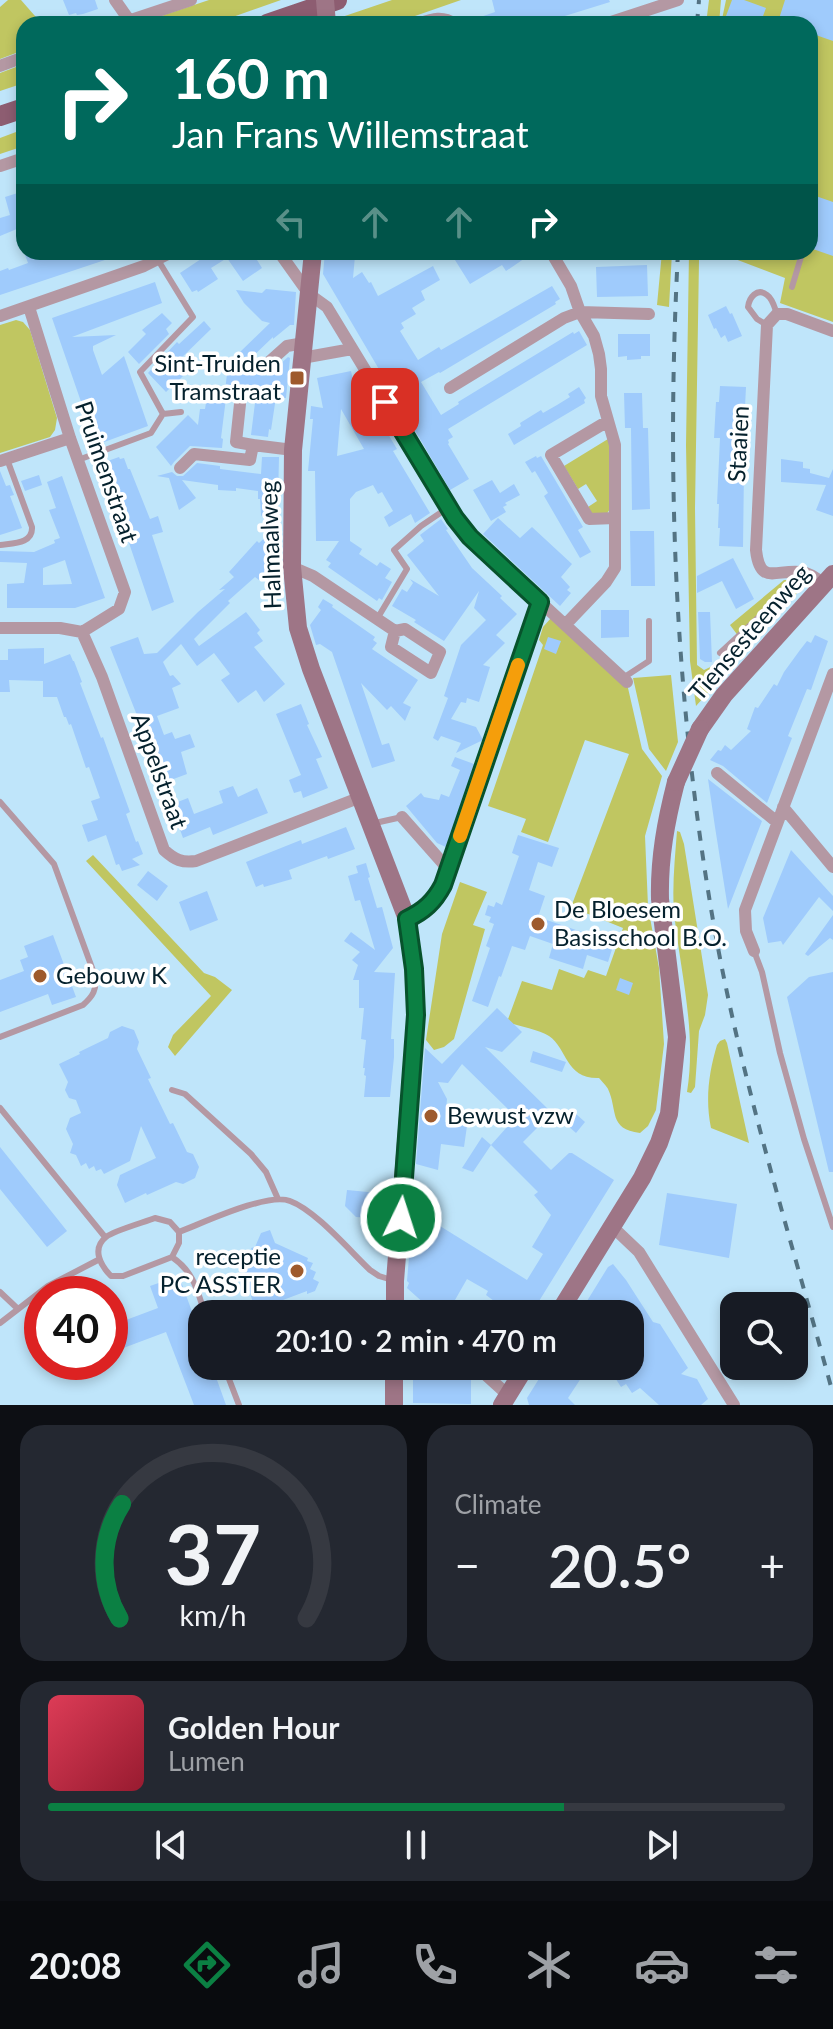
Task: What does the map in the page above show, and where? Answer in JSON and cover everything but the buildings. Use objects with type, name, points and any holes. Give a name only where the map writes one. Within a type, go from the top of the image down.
[{"type":"main road","points":[[290,16],[337,0]]},
{"type":"street","points":[[142,16],[191,0]]},
{"type":"street","points":[[629,16],[678,0]]},
{"type":"street","points":[[0,316],[158,260]]},
{"type":"street","points":[[285,260],[309,294],[327,307],[470,537],[625,680]]},
{"type":"street","name":"Halmaalweg","points":[[312,260],[293,450],[292,567],[298,628],[407,919],[414,969],[416,1015],[395,1300]]},
{"type":"street","points":[[556,260],[594,336],[601,369],[601,396],[615,445],[615,568],[606,582],[566,624]]},
{"type":"street","name":"Pruimenstraat","points":[[29,307],[70,438],[125,592],[119,609],[82,632]]},
{"type":"street","points":[[450,388],[564,318],[580,312],[649,314]]},
{"type":"street","points":[[767,325],[777,314],[787,314],[833,331]]},
{"type":"street","name":"Staaien","points":[[767,325],[757,563],[768,573],[802,572],[823,578]]},
{"type":"street","points":[[268,363],[287,346],[303,350],[352,349]]},
{"type":"street","points":[[240,404],[236,442],[293,450]]},
{"type":"street","points":[[608,421],[551,455],[589,519],[615,518]]},
{"type":"street","points":[[3,460],[70,438]]},
{"type":"street","points":[[180,468],[194,454],[250,460],[253,445]]},
{"type":"street","points":[[292,567],[313,576],[395,631]]},
{"type":"street","name":"Tiensesteenweg","points":[[567,1300],[642,1178],[669,1114],[677,1037],[660,889],[662,843],[684,761],[724,695],[823,578]]},
{"type":"street","points":[[407,919],[432,902],[443,885],[540,602]]},
{"type":"street","points":[[0,628],[60,628],[82,632]]},
{"type":"street","name":"Appelstraat","points":[[82,632],[102,677],[164,850],[173,858],[184,863],[196,861],[361,797]]},
{"type":"street","points":[[754,951],[746,931],[745,910],[833,674]]},
{"type":"street","points":[[717,773],[777,822]]},
{"type":"street","points":[[783,807],[833,867]]},
{"type":"street","points":[[402,817],[448,869]]},
{"type":"street","points":[[611,1228],[639,1252],[734,1405]]},
{"type":"street","points":[[394,1380],[394,1405]]},
{"type":"street","points":[[489,1380],[509,1402],[519,1380]]},
{"type":"lane","points":[[158,260],[193,317],[140,372],[163,414]]},
{"type":"lane","points":[[792,287],[800,260]]},
{"type":"lane","points":[[767,325],[757,319],[748,307],[754,294],[768,295],[777,314]]},
{"type":"lane","points":[[163,414],[181,412]]},
{"type":"lane","points":[[78,460],[151,433],[163,414]]},
{"type":"lane","points":[[0,545],[20,543],[32,533],[3,460]]},
{"type":"lane","points":[[377,619],[407,569],[394,550],[449,507]]},
{"type":"lane","points":[[720,653],[786,592],[823,578]]},
{"type":"lane","points":[[625,680],[649,661],[649,621]]},
{"type":"lane","points":[[0,802],[54,864],[95,976],[96,987],[83,1005],[0,1037]]},
{"type":"lane","points":[[372,824],[402,817]]},
{"type":"lane","points":[[754,951],[804,1139],[833,1227]]},
{"type":"lane","points":[[172,1090],[185,1094],[251,1154],[266,1172],[278,1199]]},
{"type":"lane","points":[[0,1108],[105,1237]]},
{"type":"lane","points":[[179,1232],[261,1202],[289,1200],[307,1211],[370,1270],[395,1281]]},
{"type":"lane","points":[[155,1218],[170,1222],[179,1232],[179,1243],[172,1257],[123,1276],[111,1276],[98,1260],[99,1248],[105,1237],[155,1218]]},
{"type":"lane","points":[[172,1257],[183,1264],[192,1276],[200,1300]]},
{"type":"lane","points":[[0,1323],[48,1286],[98,1260]]},
{"type":"lane","points":[[0,1292],[18,1309]]},
{"type":"lane","points":[[229,1380],[239,1405]]},
{"type":"green space","points":[[8,0],[21,0],[35,16],[16,16],[16,53],[0,59],[0,7]]},
{"type":"green space","points":[[209,0],[281,0],[236,16],[161,16]]},
{"type":"green space","points":[[392,0],[461,0],[415,16],[345,16]]},
{"type":"green space","points":[[709,0],[721,0],[720,16],[707,16]]},
{"type":"green space","points":[[726,0],[833,0],[833,322],[780,303],[785,278],[738,260],[818,260],[818,16],[723,16]]},
{"type":"green space","points":[[16,67],[16,86],[0,91],[0,73]]},
{"type":"green space","points":[[16,132],[16,149],[0,154],[0,138]]},
{"type":"green space","points":[[661,260],[672,260],[669,307],[657,305]]},
{"type":"green space","points":[[689,260],[699,260],[695,508],[697,665],[704,670],[719,663],[742,641],[730,625],[784,580],[800,581],[801,586],[696,706],[690,661],[686,445]]},
{"type":"green space","points":[[16,320],[23,322],[30,330],[57,418],[50,437],[0,453],[0,325]]},
{"type":"green space","points":[[608,439],[612,446],[612,506],[606,515],[593,515],[588,507],[597,501],[586,484],[578,489],[564,466]]},
{"type":"green space","points":[[551,618],[628,688],[642,749],[662,776],[645,836],[648,906],[659,968],[664,1044],[656,1110],[648,1126],[640,1133],[618,1123],[608,1088],[599,1078],[588,1077],[573,1069],[549,1036],[507,1022],[522,981],[552,990],[559,969],[584,978],[588,970],[606,976],[623,928],[571,907],[629,754],[585,740],[548,842],[521,832],[526,819],[488,806],[543,645],[539,640],[543,627]]},
{"type":"green space","points":[[671,675],[678,742],[666,771],[649,749],[633,678]]},
{"type":"green space","points":[[677,831],[684,844],[708,995],[699,1031],[695,1087],[691,1093],[687,1092],[689,1024],[674,912]]},
{"type":"green space","points":[[93,855],[204,973],[232,990],[175,1056],[168,1047],[173,1035],[211,996],[86,861]]},
{"type":"green space","points":[[460,882],[487,892],[473,925],[485,929],[454,1039],[434,1050],[426,1040],[442,934]]},
{"type":"green space","points":[[725,1039],[749,1143],[711,1128],[708,1107],[710,1075],[717,1045]]},
{"type":"railway","points":[[698,16],[699,0]]},
{"type":"railway","points":[[678,260],[673,421],[677,590],[682,674],[701,842],[738,1044],[833,1394]]},
{"type":"slow traffic","points":[[460,836],[518,665]]},
{"type":"place","name":"Sint-Truiden Tramstraat","points":[[297,378]]},
{"type":"place","name":"De Bloesem Basisschool B.O.","points":[[538,924]]},
{"type":"place","name":"Gebouw K","points":[[40,976]]},
{"type":"place","name":"Bewust vzw","points":[[431,1116]]},
{"type":"place","name":"receptie PC ASSTER","points":[[297,1271]]},
{"type":"route","points":[[385,402],[455,518],[470,537],[540,602],[443,885],[426,908],[407,919],[416,1015],[401,1218]]}]
